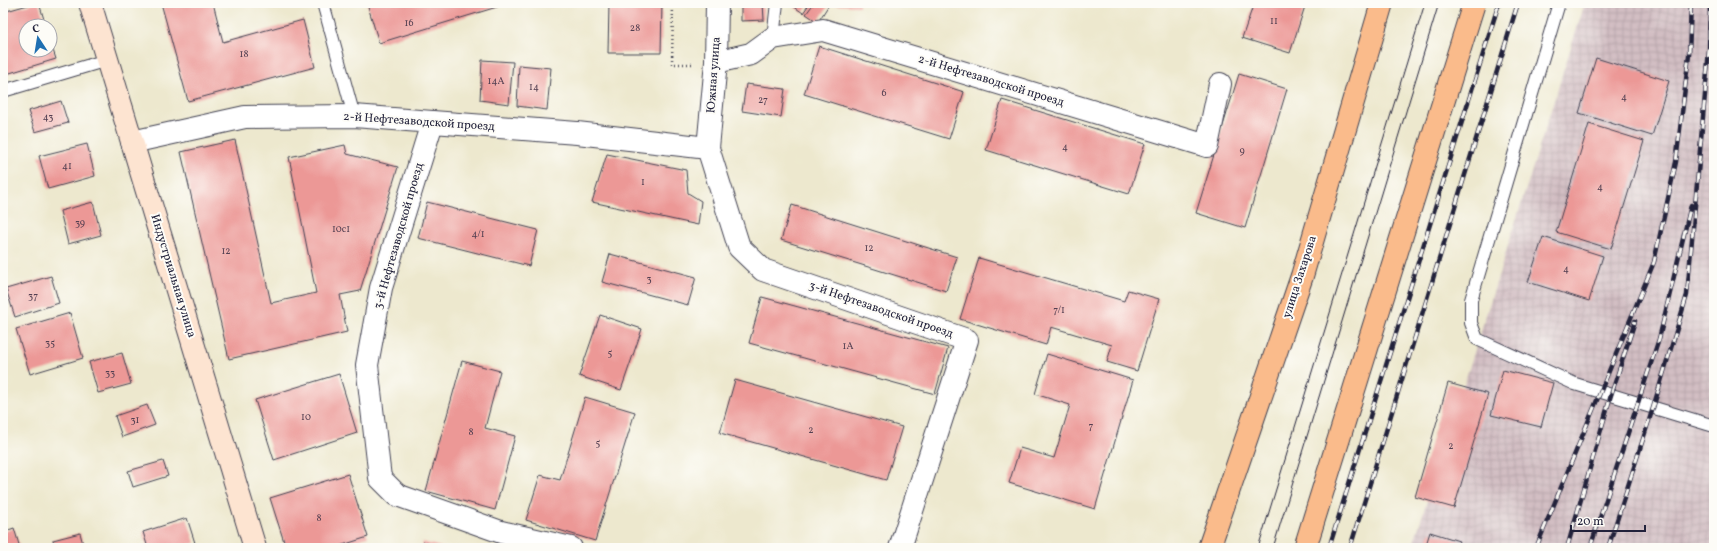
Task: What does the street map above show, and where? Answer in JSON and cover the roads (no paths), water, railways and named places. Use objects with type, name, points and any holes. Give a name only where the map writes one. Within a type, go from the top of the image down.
[{"type":"main road","name":"Индустриальная улица","points":[[90,3],[255,548]]},
{"type":"main road","name":"улица Захарова","points":[[1209,548],[1302,276],[1382,3]]},
{"type":"main road","points":[[1305,548],[1474,3]]},
{"type":"street","name":"Южная улица","points":[[708,148],[707,63],[717,3]]},
{"type":"street","name":"2-й Нефтезаводской проезд","points":[[707,63],[751,54],[773,38],[823,30],[1207,146],[1220,84]]},
{"type":"street","name":"2-й Нефтезаводской проезд","points":[[132,142],[245,118],[354,116],[432,123],[577,132],[708,148]]},
{"type":"street","name":"3-й Нефтезаводской проезд","points":[[432,123],[381,288],[367,365],[380,478],[397,495],[501,532],[571,548]]},
{"type":"street","name":"3-й Нефтезаводской проезд","points":[[708,148],[739,247],[763,270],[967,340],[900,548]]},
{"type":"lane","points":[[323,3],[354,116]]},
{"type":"lane","points":[[773,38],[776,3]]},
{"type":"lane","points":[[1559,3],[1471,300],[1471,323],[1477,339],[1575,384],[1714,426]]},
{"type":"lane","points":[[3,90],[107,60]]},
{"type":"tram line","points":[[1258,548],[1425,3]]},
{"type":"tram line","points":[[1273,548],[1439,3]]},
{"type":"railway","points":[[1329,548],[1499,3]]},
{"type":"railway","points":[[1350,548],[1518,3]]},
{"type":"railway","points":[[1536,548],[1654,262],[1676,162],[1689,55],[1691,3]]},
{"type":"railway","points":[[1608,548],[1653,408],[1687,295],[1709,50],[1710,3]]},
{"type":"railway","points":[[1590,548],[1659,339],[1691,205]]},
{"type":"railway","points":[[1567,548],[1611,395],[1635,321]]}]
